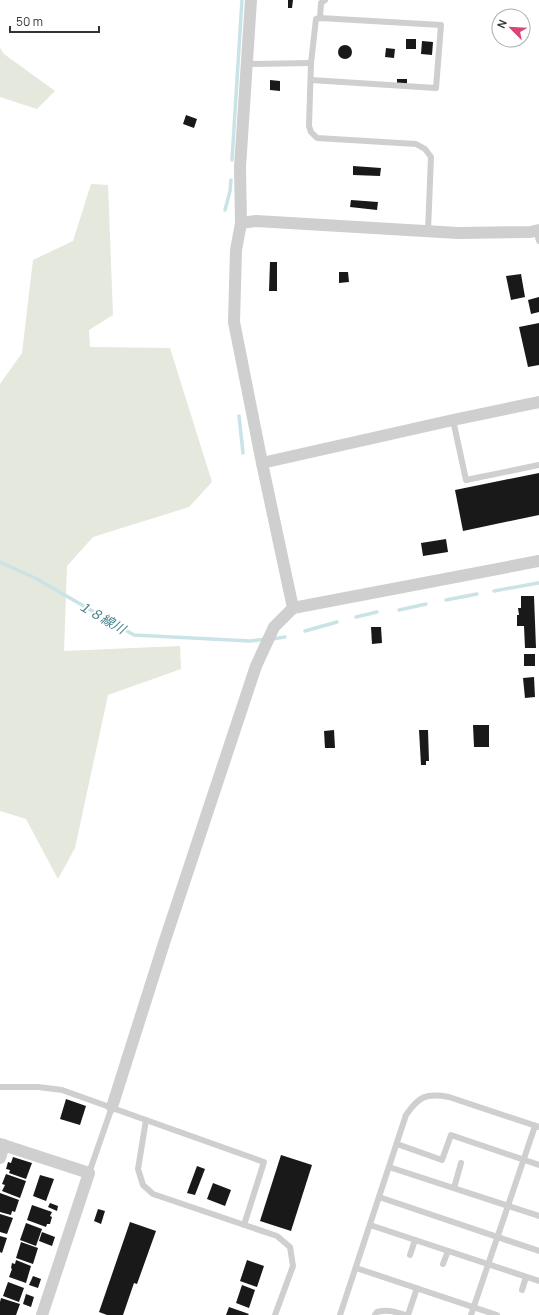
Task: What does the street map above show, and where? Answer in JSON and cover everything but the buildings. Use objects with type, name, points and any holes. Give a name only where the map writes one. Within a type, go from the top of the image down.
[{"type":"street","points":[[251,0],[240,167],[241,223],[236,250],[234,322],[293,608]]},
{"type":"street","points":[[241,223],[256,221],[458,233],[530,232],[538,234]]},
{"type":"street","points":[[262,463],[539,402]]},
{"type":"street","points":[[112,1107],[164,943],[256,666],[274,627],[293,608],[539,561]]},
{"type":"street","points":[[0,1158],[2,1144],[89,1173],[42,1315]]},
{"type":"lane","points":[[320,18],[321,3],[325,0]]},
{"type":"lane","points":[[311,80],[436,88],[441,25],[316,19],[311,64],[309,126],[317,138],[416,144],[425,149],[431,157],[428,231]]},
{"type":"lane","points":[[247,64],[311,64]]},
{"type":"lane","points":[[453,420],[466,480],[539,465]]},
{"type":"lane","points":[[0,1087],[38,1087],[62,1090],[264,1162],[244,1225]]},
{"type":"lane","points":[[340,1315],[406,1116],[414,1103],[423,1098],[437,1095],[449,1097],[537,1127],[524,1160],[471,1315]]},
{"type":"lane","points":[[89,1173],[112,1107]]},
{"type":"lane","points":[[146,1120],[138,1169],[143,1185],[153,1194],[277,1236],[290,1247],[293,1266],[275,1315]]},
{"type":"lane","points":[[397,1144],[442,1160],[451,1135],[539,1165]]},
{"type":"lane","points":[[454,1188],[461,1163]]},
{"type":"lane","points":[[389,1168],[539,1216]]},
{"type":"lane","points":[[379,1197],[539,1251]]},
{"type":"lane","points":[[370,1225],[539,1281]]},
{"type":"lane","points":[[410,1255],[415,1240]]},
{"type":"lane","points":[[443,1264],[448,1251]]},
{"type":"lane","points":[[356,1268],[497,1315]]},
{"type":"lane","points":[[522,1290],[526,1277]]},
{"type":"lane","points":[[375,1315],[377,1312],[392,1310],[407,1315],[417,1288]]},
{"type":"shaded area","points":[[0,48],[4,54],[55,91],[37,109],[0,97]]},
{"type":"shaded area","points":[[91,184],[108,185],[113,315],[89,330],[90,347],[170,348],[212,482],[189,507],[93,537],[67,566],[64,651],[180,646],[181,669],[108,695],[75,848],[58,879],[26,819],[0,811],[0,384],[22,353],[33,260],[73,241]]},
{"type":"waterway","points":[[232,160],[242,0]]},
{"type":"waterway","points":[[225,210],[231,180]]},
{"type":"waterway","points":[[239,416],[243,453]]},
{"type":"waterway","name":"１８線川","points":[[0,562],[37,579],[134,635],[250,641],[266,639]]},
{"type":"waterway","name":"１８線川","points":[[494,591],[538,583]]},
{"type":"waterway","name":"１８線川","points":[[446,600],[477,594]]},
{"type":"waterway","name":"１８線川","points":[[399,610],[426,604]]},
{"type":"waterway","name":"１８線川","points":[[356,617],[377,612]]},
{"type":"waterway","name":"１８線川","points":[[305,631],[337,622]]},
{"type":"waterway","name":"１８線川","points":[[272,639],[285,637]]}]
